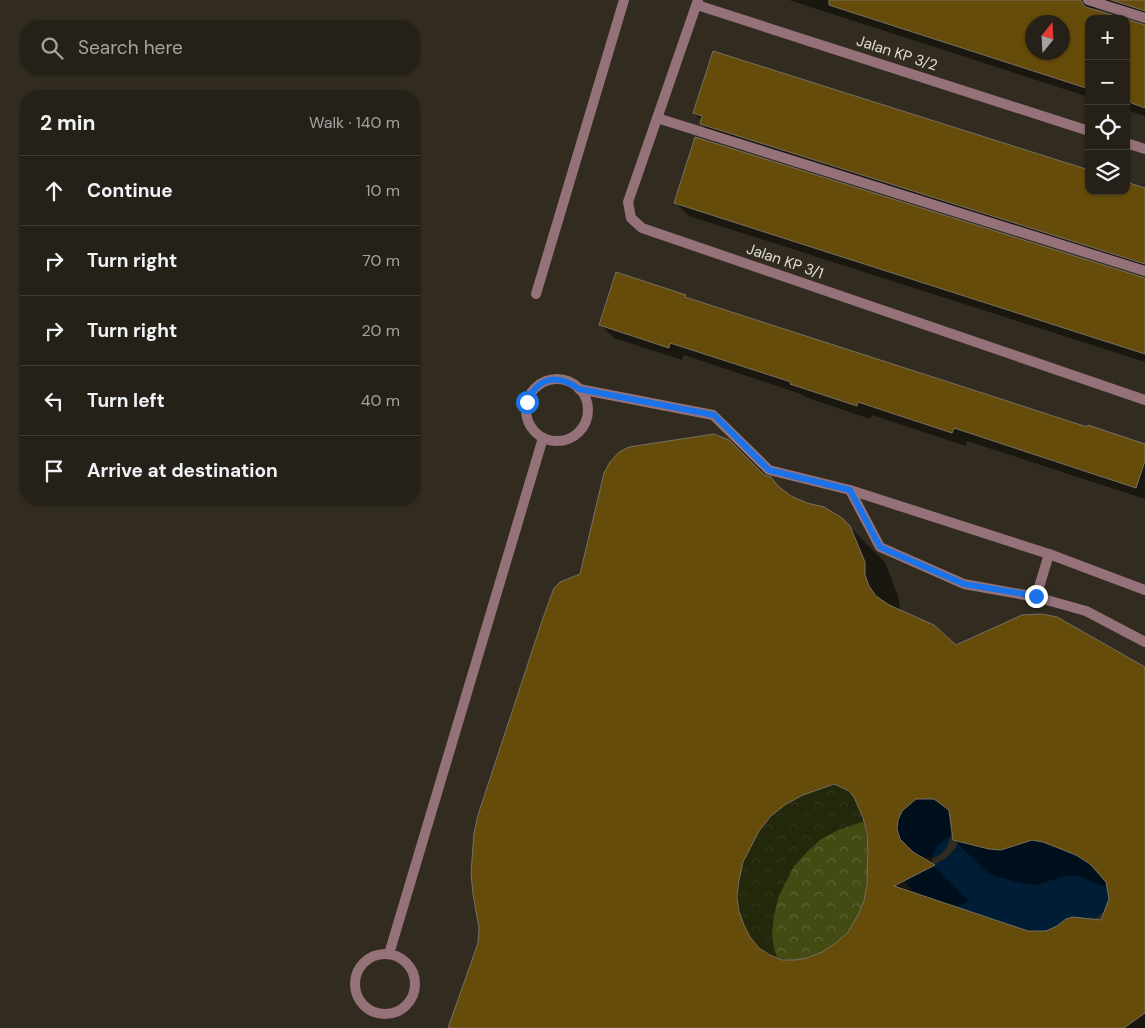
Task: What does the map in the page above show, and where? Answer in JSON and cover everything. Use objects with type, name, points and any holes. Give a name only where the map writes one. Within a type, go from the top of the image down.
[{"type":"street","points":[[536,294],[624,0]]},
{"type":"street","points":[[1088,0],[1145,18]]},
{"type":"street","name":"Jalan KP 3/1","points":[[697,2],[628,202],[631,218],[642,228],[1145,400]]},
{"type":"street","name":"Jalan KP 3/2","points":[[697,2],[1085,129]]},
{"type":"street","points":[[657,118],[1145,271]]},
{"type":"street","points":[[1130,144],[1145,149]]},
{"type":"street","points":[[549,380],[570,382],[579,389],[588,406],[584,424],[579,432],[571,438],[562,441],[543,438],[534,432],[528,423],[526,412],[531,392],[539,384],[549,380]]},
{"type":"street","points":[[579,389],[714,415],[769,470],[850,490],[1049,554],[1145,590]]},
{"type":"street","points":[[389,954],[543,438]]},
{"type":"street","points":[[850,490],[880,547],[964,584],[1036,596],[1086,611],[1145,642]]},
{"type":"street","points":[[1036,596],[1049,554]]},
{"type":"street","points":[[379,954],[389,954],[398,957],[412,971],[414,990],[411,999],[396,1012],[377,1013],[368,1009],[360,1002],[354,982],[356,973],[369,958],[379,954]]},
{"type":"green space","points":[[834,784],[850,792],[853,796],[866,833],[868,877],[862,906],[847,933],[826,950],[801,959],[788,960],[776,958],[756,944],[745,927],[739,908],[738,889],[741,870],[748,851],[770,818],[785,805],[797,798]]},
{"type":"water","points":[[919,799],[935,800],[945,808],[950,819],[951,832],[948,844],[942,854],[932,858],[919,855],[903,842],[897,830],[897,823],[903,811]]},
{"type":"water","points":[[961,839],[974,846],[1001,850],[1032,841],[1043,842],[1076,855],[1090,864],[1106,882],[1109,899],[1104,912],[1094,919],[1073,917],[1046,931],[1028,931],[912,890],[903,878],[916,870],[938,863],[954,850]]},
{"type":"building","points":[[829,0],[1081,0],[1086,7],[1112,15],[1085,15],[1085,88],[829,5]]},
{"type":"building","points":[[1111,0],[1145,0],[1145,11]]},
{"type":"building","points":[[1130,20],[1145,25],[1145,108],[1130,102]]},
{"type":"building","points":[[713,51],[1085,169],[1085,195],[1130,195],[1130,183],[1145,188],[1145,264],[700,124],[702,116],[693,113]]},
{"type":"building","points":[[695,137],[1145,278],[1145,354],[674,203]]},
{"type":"building","points":[[616,272],[686,295],[685,297],[1145,444],[1145,461],[1136,488],[954,428],[952,433],[858,402],[857,406],[790,384],[791,382],[670,343],[669,348],[599,325]]},
{"type":"building","points":[[714,434],[729,440],[764,475],[771,477],[778,486],[791,496],[807,503],[824,507],[842,518],[850,526],[865,562],[865,575],[869,586],[876,596],[889,605],[934,625],[956,645],[1022,615],[1042,614],[1057,617],[1145,667],[1145,1013],[1124,1028],[448,1028],[478,943],[479,928],[471,873],[474,833],[478,815],[554,588],[560,582],[580,574],[604,473],[610,462],[619,452],[629,447]],"holes":[[[834,784],[849,791],[854,797],[863,818],[868,850],[867,884],[864,901],[848,932],[836,943],[822,952],[807,958],[782,960],[759,948],[750,937],[744,925],[737,897],[743,862],[759,831],[771,816],[786,804],[803,795]],[[916,799],[934,799],[949,810],[953,840],[1001,850],[1032,840],[1043,842],[1076,855],[1090,864],[1106,882],[1109,899],[1101,920],[1073,917],[1046,931],[1028,931],[894,886],[935,865],[913,852],[900,839],[897,829],[902,811]]]},
{"type":"route","points":[[527,402],[531,392],[539,384],[549,380],[560,380],[570,382],[579,389],[714,415],[769,470],[850,490],[880,547],[964,584],[1036,596]]}]
